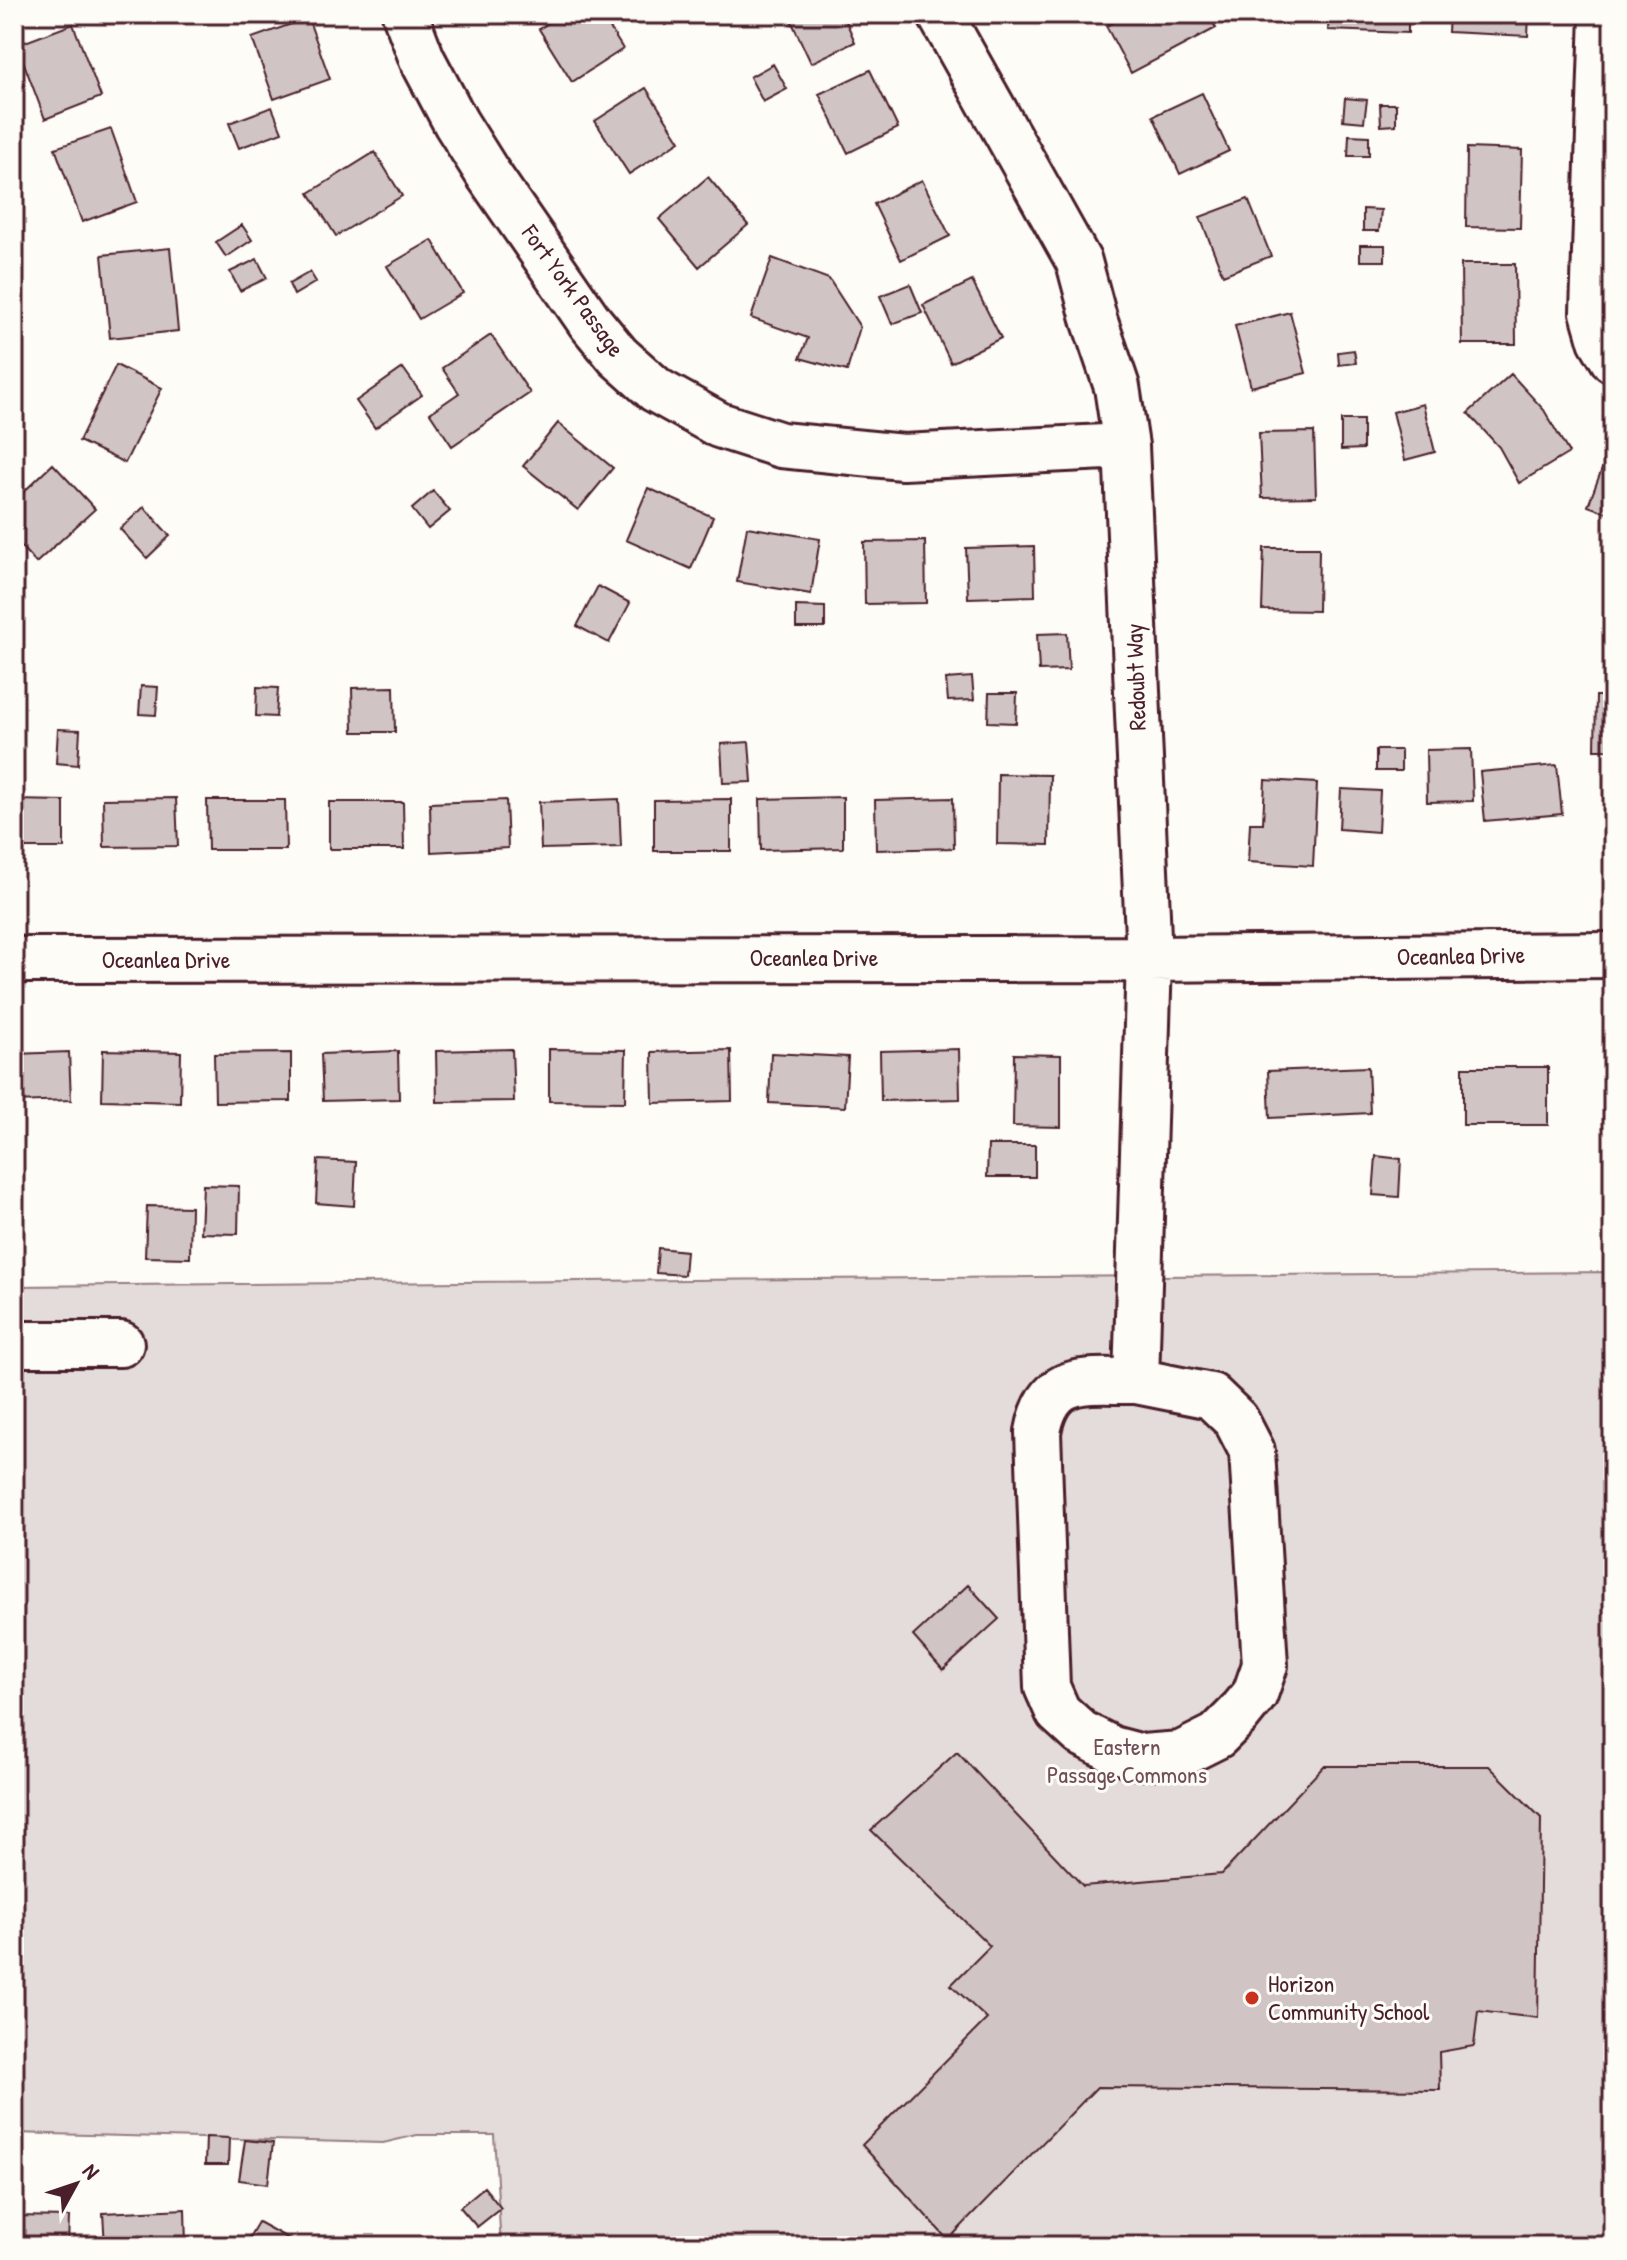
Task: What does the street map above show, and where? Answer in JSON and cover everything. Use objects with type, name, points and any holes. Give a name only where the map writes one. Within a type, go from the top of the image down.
[{"type":"street","name":"Fort York Passage","points":[[405,14],[422,59],[488,174],[618,356],[666,397],[719,425],[781,445],[903,457],[1126,446]]},
{"type":"street","name":"Redoubt Way","points":[[940,14],[1079,262],[1117,387],[1126,446],[1149,959],[1136,1381]]},
{"type":"street","points":[[1603,14],[1593,312],[1601,340],[1613,360]]},
{"type":"street","name":"Oceanlea Drive","points":[[14,960],[1149,959],[1613,955]]},
{"type":"street","points":[[14,1344],[121,1344]]},
{"type":"street","points":[[1136,1381],[1211,1396],[1236,1420],[1252,1451],[1265,1665],[1255,1694],[1217,1736],[1181,1754],[1142,1757],[1112,1749],[1081,1733],[1058,1712],[1047,1687],[1038,1432],[1041,1410],[1052,1394],[1075,1382],[1136,1381]]},
{"type":"green space","name":"Eastern Passage Commons","points":[[1613,1272],[1613,2246],[501,2246],[494,2135],[417,2135],[383,2143],[14,2133],[14,1286]]},
{"type":"building","points":[[563,14],[601,14],[623,49],[572,82],[539,29]]},
{"type":"building","points":[[661,14],[691,14],[665,25]]},
{"type":"building","points":[[788,14],[843,14],[855,42],[811,63]]},
{"type":"building","points":[[1128,14],[1208,14],[1216,28],[1131,73],[1106,26]]},
{"type":"building","points":[[1329,14],[1408,14],[1408,33],[1328,30]]},
{"type":"building","points":[[1449,14],[1529,14],[1528,36],[1448,32]]},
{"type":"building","points":[[308,18],[330,79],[274,99],[252,38]]},
{"type":"building","points":[[73,24],[101,97],[45,119],[17,45]]},
{"type":"building","points":[[773,64],[787,89],[763,102],[750,77]]},
{"type":"building","points":[[870,70],[898,128],[848,153],[819,94]]},
{"type":"building","points":[[646,88],[680,141],[629,174],[595,121]]},
{"type":"building","points":[[1202,93],[1229,151],[1180,174],[1153,116]]},
{"type":"building","points":[[1345,98],[1367,100],[1364,122],[1343,120]]},
{"type":"building","points":[[1380,104],[1396,104],[1396,125],[1381,126]]},
{"type":"building","points":[[272,107],[282,132],[239,148],[229,123]]},
{"type":"building","points":[[111,129],[137,202],[82,222],[55,148]]},
{"type":"building","points":[[1349,135],[1369,136],[1369,156],[1348,156]]},
{"type":"building","points":[[1467,148],[1522,150],[1520,228],[1466,227]]},
{"type":"building","points":[[375,152],[402,196],[336,236],[309,193]]},
{"type":"building","points":[[708,177],[748,225],[699,267],[659,219]]},
{"type":"building","points":[[922,180],[950,236],[901,260],[874,204]]},
{"type":"building","points":[[1248,199],[1271,256],[1223,275],[1200,217]]},
{"type":"building","points":[[1363,209],[1381,210],[1379,231],[1363,231]]},
{"type":"building","points":[[242,225],[252,240],[226,257],[216,242]]},
{"type":"building","points":[[432,240],[463,293],[419,319],[387,266]]},
{"type":"building","points":[[1360,245],[1385,245],[1385,261],[1360,261]]},
{"type":"building","points":[[170,248],[178,331],[110,338],[102,255]]},
{"type":"building","points":[[772,258],[829,279],[860,327],[847,371],[800,358],[808,338],[751,318]]},
{"type":"building","points":[[257,259],[267,278],[240,291],[230,272]]},
{"type":"building","points":[[1461,264],[1515,264],[1516,344],[1462,344]]},
{"type":"building","points":[[310,272],[316,282],[294,295],[289,284]]},
{"type":"building","points":[[972,281],[1001,338],[951,363],[923,305]]},
{"type":"building","points":[[910,284],[922,313],[892,324],[880,296]]},
{"type":"building","points":[[1290,312],[1306,373],[1251,387],[1235,326]]},
{"type":"building","points":[[491,335],[530,393],[452,446],[430,413],[459,393],[442,368]]},
{"type":"building","points":[[1354,350],[1356,363],[1339,365],[1338,352]]},
{"type":"building","points":[[116,365],[162,388],[125,463],[79,441]]},
{"type":"building","points":[[403,368],[422,395],[375,428],[356,401]]},
{"type":"building","points":[[1511,374],[1544,410],[1569,453],[1519,483],[1499,447],[1468,413]]},
{"type":"building","points":[[1423,404],[1435,452],[1405,460],[1393,412]]},
{"type":"building","points":[[1341,420],[1363,420],[1363,449],[1341,450]]},
{"type":"building","points":[[558,423],[613,468],[578,510],[523,466]]},
{"type":"building","points":[[1314,432],[1316,497],[1262,498],[1259,433]]},
{"type":"building","points":[[1608,453],[1613,455],[1613,515],[1588,506]]},
{"type":"building","points":[[53,464],[95,509],[36,563],[14,539],[14,501]]},
{"type":"building","points":[[648,488],[713,517],[691,569],[626,540]]},
{"type":"building","points":[[433,491],[450,511],[428,529],[412,509]]},
{"type":"building","points":[[144,507],[170,536],[147,558],[120,529]]},
{"type":"building","points":[[747,527],[820,539],[811,594],[737,582]]},
{"type":"building","points":[[925,541],[926,603],[865,604],[864,542]]},
{"type":"building","points":[[1034,546],[1035,596],[968,598],[966,548]]},
{"type":"building","points":[[1264,548],[1319,548],[1318,611],[1262,610]]},
{"type":"building","points":[[598,586],[630,603],[609,643],[577,626]]},
{"type":"building","points":[[796,606],[825,607],[825,628],[796,628]]},
{"type":"building","points":[[1067,633],[1069,670],[1039,671],[1037,634]]},
{"type":"building","points":[[972,677],[974,700],[948,701],[946,679]]},
{"type":"building","points":[[141,686],[158,687],[156,715],[139,714]]},
{"type":"building","points":[[257,687],[278,688],[276,717],[256,716]]},
{"type":"building","points":[[394,687],[395,732],[353,732],[352,688]]},
{"type":"building","points":[[989,693],[1017,693],[1016,723],[988,722]]},
{"type":"building","points":[[1596,696],[1613,696],[1613,750],[1595,750]]},
{"type":"building","points":[[58,729],[80,730],[78,765],[56,763]]},
{"type":"building","points":[[749,742],[752,782],[723,783],[721,744]]},
{"type":"building","points":[[1471,749],[1473,801],[1427,802],[1426,750]]},
{"type":"building","points":[[1376,750],[1401,750],[1401,771],[1376,771]]},
{"type":"building","points":[[1557,765],[1562,814],[1485,821],[1480,772]]},
{"type":"building","points":[[998,774],[1050,775],[1049,845],[997,844]]},
{"type":"building","points":[[1265,780],[1317,783],[1313,866],[1248,862],[1250,823],[1263,823]]},
{"type":"building","points":[[1341,789],[1380,791],[1378,832],[1339,829]]},
{"type":"building","points":[[843,797],[843,848],[761,850],[760,799]]},
{"type":"building","points":[[176,798],[178,846],[104,847],[103,799]]},
{"type":"building","points":[[953,798],[954,848],[876,850],[875,800]]},
{"type":"building","points":[[619,799],[621,847],[541,849],[539,802]]},
{"type":"building","points":[[731,799],[731,851],[654,851],[654,800]]},
{"type":"building","points":[[14,800],[64,801],[64,848],[14,848]]},
{"type":"building","points":[[207,800],[285,800],[286,850],[208,850]]},
{"type":"building","points":[[506,800],[508,848],[431,852],[430,803]]},
{"type":"building","points":[[329,802],[403,802],[404,849],[329,849]]},
{"type":"building","points":[[512,1049],[514,1101],[437,1102],[436,1051]]},
{"type":"building","points":[[549,1049],[626,1050],[625,1102],[549,1101]]},
{"type":"building","points":[[959,1049],[960,1099],[881,1101],[880,1051]]},
{"type":"building","points":[[103,1050],[181,1052],[180,1102],[102,1100]]},
{"type":"building","points":[[731,1050],[732,1101],[653,1103],[652,1052]]},
{"type":"building","points":[[398,1051],[399,1099],[323,1101],[321,1054]]},
{"type":"building","points":[[69,1052],[71,1100],[14,1102],[14,1054]]},
{"type":"building","points":[[291,1053],[291,1101],[215,1102],[214,1054]]},
{"type":"building","points":[[771,1053],[848,1057],[845,1107],[769,1103]]},
{"type":"building","points":[[1014,1054],[1061,1055],[1061,1127],[1013,1126]]},
{"type":"building","points":[[1368,1067],[1370,1113],[1270,1118],[1268,1071]]},
{"type":"building","points":[[1463,1067],[1548,1067],[1548,1125],[1463,1125]]},
{"type":"building","points":[[988,1145],[1035,1145],[1035,1177],[987,1177]]},
{"type":"building","points":[[1376,1156],[1401,1159],[1399,1197],[1373,1195]]},
{"type":"building","points":[[318,1160],[356,1162],[354,1206],[316,1203]]},
{"type":"building","points":[[203,1185],[239,1186],[238,1234],[201,1233]]},
{"type":"building","points":[[147,1206],[191,1207],[190,1258],[145,1257]]},
{"type":"building","points":[[658,1248],[686,1251],[684,1275],[656,1273]]},
{"type":"building","points":[[968,1585],[999,1619],[943,1670],[913,1636]]},
{"type":"building","name":"Horizon Community School","points":[[957,1752],[1083,1886],[1222,1874],[1324,1766],[1489,1766],[1541,1818],[1538,2018],[1478,2011],[1474,2046],[1439,2052],[1440,2090],[1097,2087],[948,2240],[862,2145],[987,2019],[951,1985],[990,1946],[871,1830]]},
{"type":"building","points":[[206,2137],[229,2138],[228,2165],[205,2165]]},
{"type":"building","points":[[245,2140],[273,2143],[268,2184],[239,2180]]},
{"type":"building","points":[[484,2187],[501,2208],[477,2227],[460,2207]]},
{"type":"building","points":[[185,2209],[186,2246],[105,2246],[103,2213]]},
{"type":"building","points":[[14,2216],[69,2217],[68,2246],[14,2246]]},
{"type":"building","points":[[258,2222],[302,2246],[244,2246]]},
{"type":"place","name":"Horizon Community School","points":[[1252,1998]]}]
